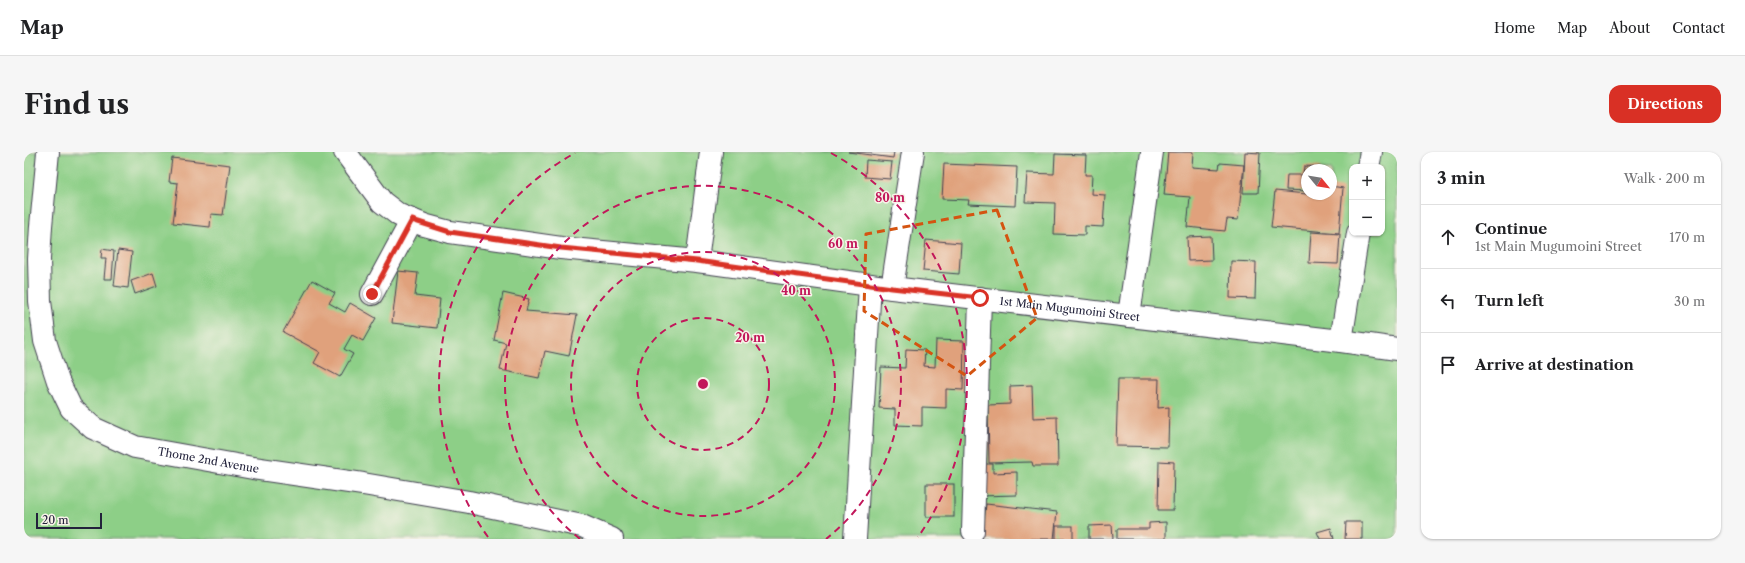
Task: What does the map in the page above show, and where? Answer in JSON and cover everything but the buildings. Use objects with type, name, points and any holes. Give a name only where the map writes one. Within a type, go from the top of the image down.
[{"type":"street","name":"Thome 2nd Avenue","points":[[48,152],[32,226],[45,341],[58,381],[71,408],[93,428],[135,447],[253,468],[363,484],[469,502],[582,526],[612,539]]},
{"type":"street","name":"1st Main Mugumoini Street","points":[[345,152],[382,202],[399,215],[450,232],[561,248],[697,261],[892,288],[1341,341],[1397,349]]},
{"type":"street","points":[[697,261],[711,152]]},
{"type":"street","points":[[892,288],[913,152]]},
{"type":"street","points":[[1129,316],[1152,152]]},
{"type":"street","points":[[1369,164],[1371,152]]},
{"type":"street","points":[[372,294],[412,220]]},
{"type":"street","points":[[1341,341],[1358,236]]},
{"type":"street","points":[[855,539],[870,285]]},
{"type":"street","points":[[973,531],[980,298]]},
{"type":"highlighted area","points":[[997,210],[1037,318],[967,376],[864,311],[866,234]]},
{"type":"green space","points":[[24,152],[1397,152],[1397,539],[24,539]]},
{"type":"route","points":[[372,294],[412,220],[450,232],[561,248],[697,261],[892,288],[980,298]]}]
